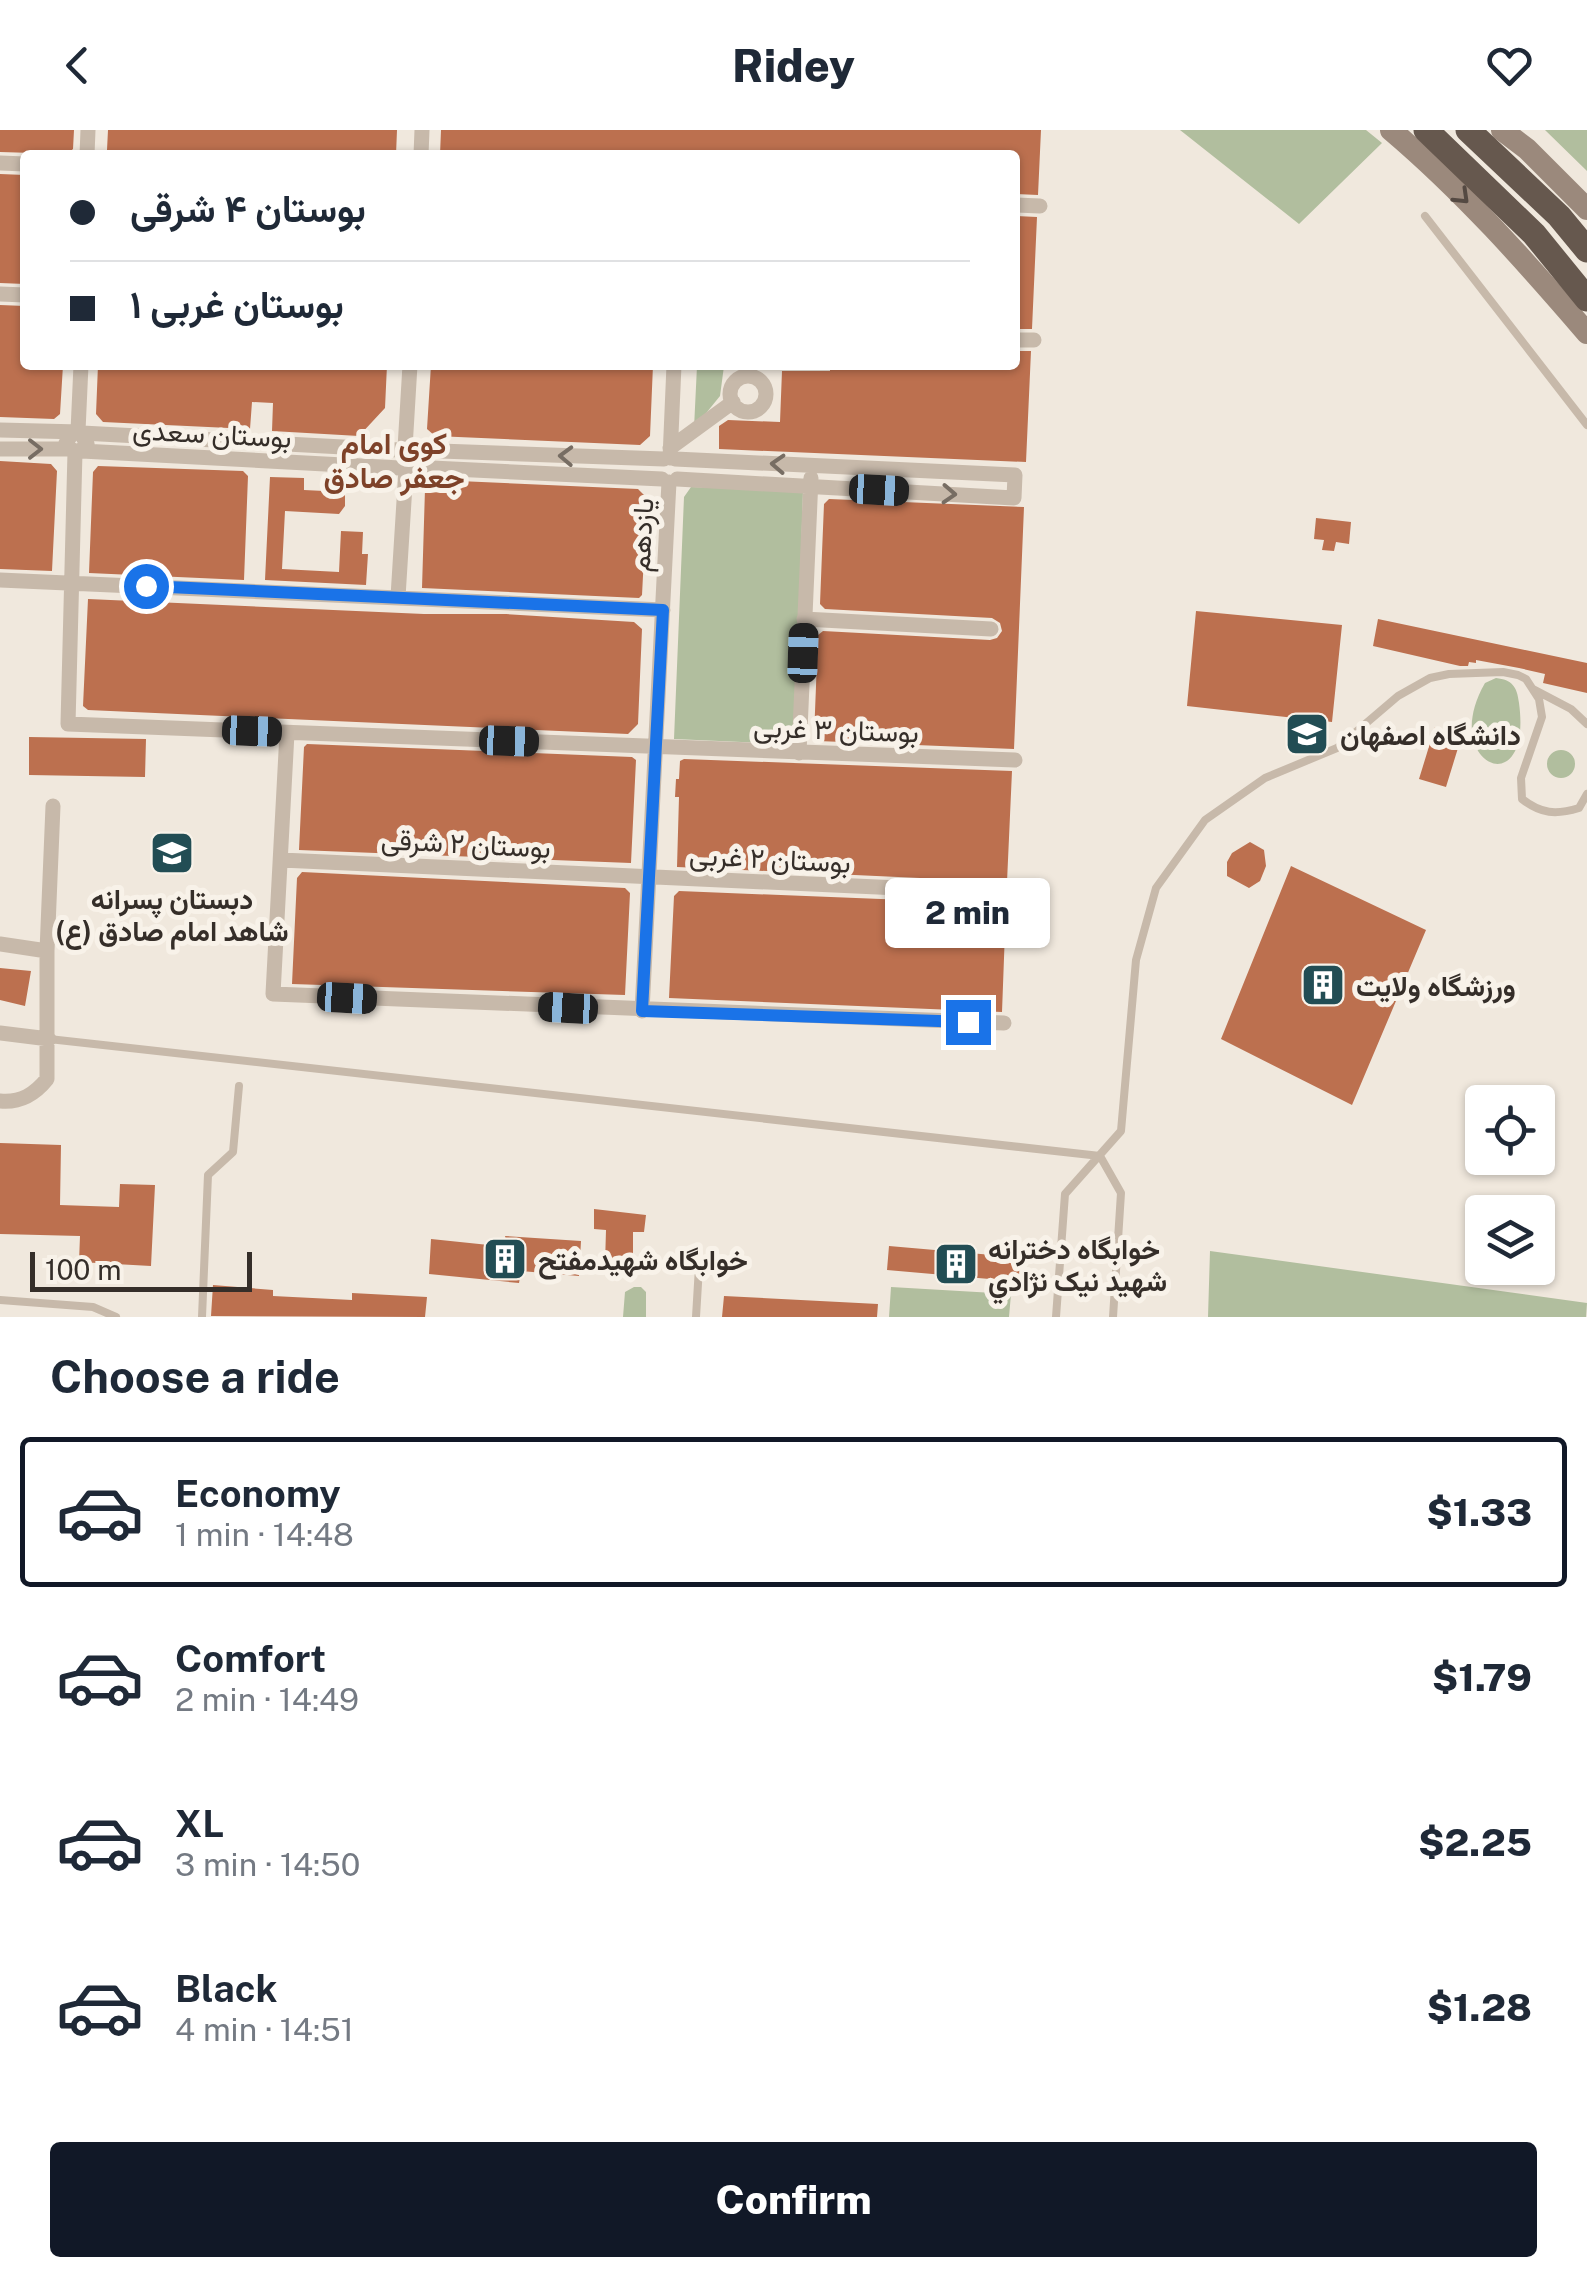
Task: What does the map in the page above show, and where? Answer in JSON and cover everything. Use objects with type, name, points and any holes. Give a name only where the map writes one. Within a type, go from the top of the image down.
[{"type":"highway","points":[[1426,130],[1534,234],[1587,299]]},
{"type":"highway","points":[[1468,130],[1559,216],[1587,250]]},
{"type":"main road","points":[[1391,130],[1466,200],[1587,333]]},
{"type":"main road","points":[[1502,130],[1528,140],[1587,209]]},
{"type":"street","points":[[1020,205],[1040,206]]},
{"type":"street","points":[[1020,340],[1034,340]]},
{"type":"street","points":[[74,584],[76,451],[67,440],[78,432],[81,370]]},
{"type":"street","points":[[398,597],[406,468],[395,459],[405,449],[410,370]]},
{"type":"street","name":"یازدهم","points":[[642,1011],[669,480],[682,468],[670,456],[674,370]]},
{"type":"street","points":[[670,456],[733,402]]},
{"type":"street","name":"بوستان سعدی","points":[[0,430],[405,449],[670,456],[1015,475],[1014,498],[0,449]]},
{"type":"street","points":[[799,753],[811,466]]},
{"type":"street","points":[[0,580],[663,610]]},
{"type":"street","name":"بوستان ۳ غربی","points":[[74,584],[68,724],[1015,760]]},
{"type":"street","points":[[804,619],[991,628]]},
{"type":"street","points":[[287,732],[274,994],[1004,1023]]},
{"type":"street","points":[[0,1101],[12,1102],[36,1093],[48,1078],[54,806]]},
{"type":"street","name":"بوستان ۲ شرقی","points":[[280,860],[649,877]]},
{"type":"street","name":"بوستان ۲ غربی","points":[[649,877],[1009,894]]},
{"type":"street","points":[[0,944],[48,951]]},
{"type":"street","points":[[0,1033],[50,1039]]},
{"type":"lane","points":[[1424,216],[1587,425]]},
{"type":"lane","points":[[1056,1317],[1065,1194],[1121,1131],[1136,960],[1156,888],[1205,820],[1265,778],[1336,748],[1398,696],[1430,678],[1504,672],[1518,675],[1540,699],[1542,717],[1520,778],[1522,800],[1536,810],[1560,814],[1579,808],[1587,794]]},
{"type":"lane","points":[[1533,689],[1561,702],[1587,724]]},
{"type":"lane","points":[[50,1039],[1100,1156]]},
{"type":"lane","points":[[202,1317],[208,1174],[233,1152],[239,1086]]},
{"type":"lane","points":[[1100,1156],[1121,1192],[1113,1317]]},
{"type":"lane","points":[[696,1317],[700,1267]]},
{"type":"lane","points":[[0,1300],[94,1307],[116,1317]]},
{"type":"green space","points":[[1180,130],[1366,130],[1382,143],[1299,224]]},
{"type":"green space","points":[[1545,130],[1587,130],[1587,171]]},
{"type":"green space","points":[[697,370],[723,370],[720,396],[694,428]]},
{"type":"green space","points":[[691,487],[803,491],[795,738],[789,744],[674,739],[684,497]]},
{"type":"green space","points":[[1496,678],[1513,685],[1519,703],[1520,735],[1513,755],[1502,763],[1490,762],[1479,752],[1472,735],[1474,711],[1485,683]]},
{"type":"green space","points":[[1561,750],[1571,754],[1575,764],[1571,774],[1561,778],[1551,774],[1547,764],[1551,754]]},
{"type":"green space","points":[[1210,1251],[1587,1303],[1586,1317],[1208,1317]]},
{"type":"green space","points":[[634,1287],[646,1292],[646,1317],[623,1317],[625,1292]]},
{"type":"green space","points":[[891,1287],[1011,1294],[1009,1317],[889,1317]]},
{"type":"building","points":[[0,130],[74,130],[72,150],[0,152]]},
{"type":"building","points":[[108,130],[397,130],[396,150],[107,150]]},
{"type":"building","points":[[441,130],[1041,130],[1038,195],[1020,194],[1020,150],[440,150]]},
{"type":"building","points":[[0,174],[20,175],[20,284],[0,283]]},
{"type":"building","points":[[1020,216],[1037,217],[1032,329],[1020,329]]},
{"type":"building","points":[[0,305],[20,306],[20,370],[63,370],[60,414],[54,419],[0,417]]},
{"type":"building","points":[[1020,351],[1031,351],[1026,462],[719,449],[719,426],[728,420],[780,422],[782,371],[1020,370]]},
{"type":"building","points":[[98,370],[387,370],[385,408],[359,436],[272,431],[273,403],[252,402],[250,429],[103,422],[96,414]]},
{"type":"building","points":[[431,370],[653,370],[650,436],[640,445],[435,436],[427,429]]},
{"type":"building","points":[[0,461],[51,464],[57,471],[52,571],[0,569]]},
{"type":"building","points":[[98,466],[243,471],[248,476],[244,580],[89,573],[93,472]]},
{"type":"building","points":[[270,477],[304,478],[304,490],[345,492],[345,506],[339,514],[285,511],[282,569],[339,572],[341,531],[363,532],[362,554],[368,554],[366,585],[265,580]]},
{"type":"building","points":[[436,480],[638,489],[647,498],[642,595],[639,598],[422,588],[425,489]]},
{"type":"building","points":[[829,499],[1024,507],[1014,749],[818,741],[814,737],[818,635],[823,631],[990,640],[1002,631],[1000,623],[992,618],[825,609],[820,604],[824,504]]},
{"type":"building","points":[[1316,518],[1351,522],[1349,544],[1336,542],[1334,551],[1322,550],[1324,540],[1314,539]]},
{"type":"building","points":[[88,599],[634,622],[642,629],[638,724],[628,734],[88,710],[83,706]]},
{"type":"building","points":[[1196,611],[1342,625],[1332,722],[1187,706]]},
{"type":"building","points":[[1378,619],[1587,663],[1587,693],[1543,683],[1545,674],[1519,668],[1476,660],[1460,666],[1373,646]]},
{"type":"building","points":[[1435,727],[1462,735],[1446,787],[1419,779]]},
{"type":"building","points":[[29,737],[146,739],[145,777],[29,775]]},
{"type":"building","points":[[307,744],[632,757],[636,760],[631,863],[299,850]]},
{"type":"building","points":[[684,759],[1012,771],[1007,882],[677,867],[676,779]]},
{"type":"building","points":[[1250,842],[1264,850],[1266,866],[1260,881],[1249,888],[1227,876],[1227,862],[1232,853]]},
{"type":"building","name":"ورزشگاه ولایت","points":[[1291,866],[1426,930],[1352,1105],[1221,1039]]},
{"type":"building","points":[[302,872],[625,888],[630,893],[625,995],[292,984],[297,878]]},
{"type":"building","points":[[679,891],[1006,904],[1002,1012],[669,998],[674,896]]},
{"type":"building","points":[[0,968],[31,971],[25,1006],[0,1000]]},
{"type":"building","points":[[0,1143],[61,1145],[60,1205],[119,1207],[120,1184],[155,1185],[151,1266],[79,1262],[80,1236],[0,1234]]},
{"type":"building","points":[[594,1209],[646,1215],[644,1232],[633,1232],[633,1265],[605,1264],[606,1230],[594,1229]]},
{"type":"building","name":"خوابگاه شهیدمفتح","points":[[505,1236],[581,1241],[579,1276],[521,1271],[519,1283],[429,1274],[431,1239],[508,1247]]},
{"type":"building","name":"خوابگاه دخترانه شهيد نيک نژادي","points":[[889,1246],[1026,1258],[1024,1282],[887,1270]]},
{"type":"building","points":[[213,1285],[273,1290],[273,1296],[352,1300],[352,1293],[427,1297],[425,1317],[211,1316]]},
{"type":"building","points":[[724,1296],[878,1304],[877,1317],[722,1317]]},
{"type":"place","name":"دانشگاه اصفهان","points":[[1307,734]]},
{"type":"place","name":"دبستان پسرانه شاهد امام صادق (ع)","points":[[172,853]]},
{"type":"place","name":"ورزشگاه ولایت","points":[[1323,985]]},
{"type":"place","name":"خوابگاه شهیدمفتح","points":[[505,1259]]},
{"type":"place","name":"خوابگاه دخترانه شهيد نيک نژادي","points":[[956,1264]]},
{"type":"district","name":"کوی امام جعفر صادق","points":[[394,460]]},
{"type":"route","points":[[146,586],[663,610],[642,1011],[968,1022]]}]
